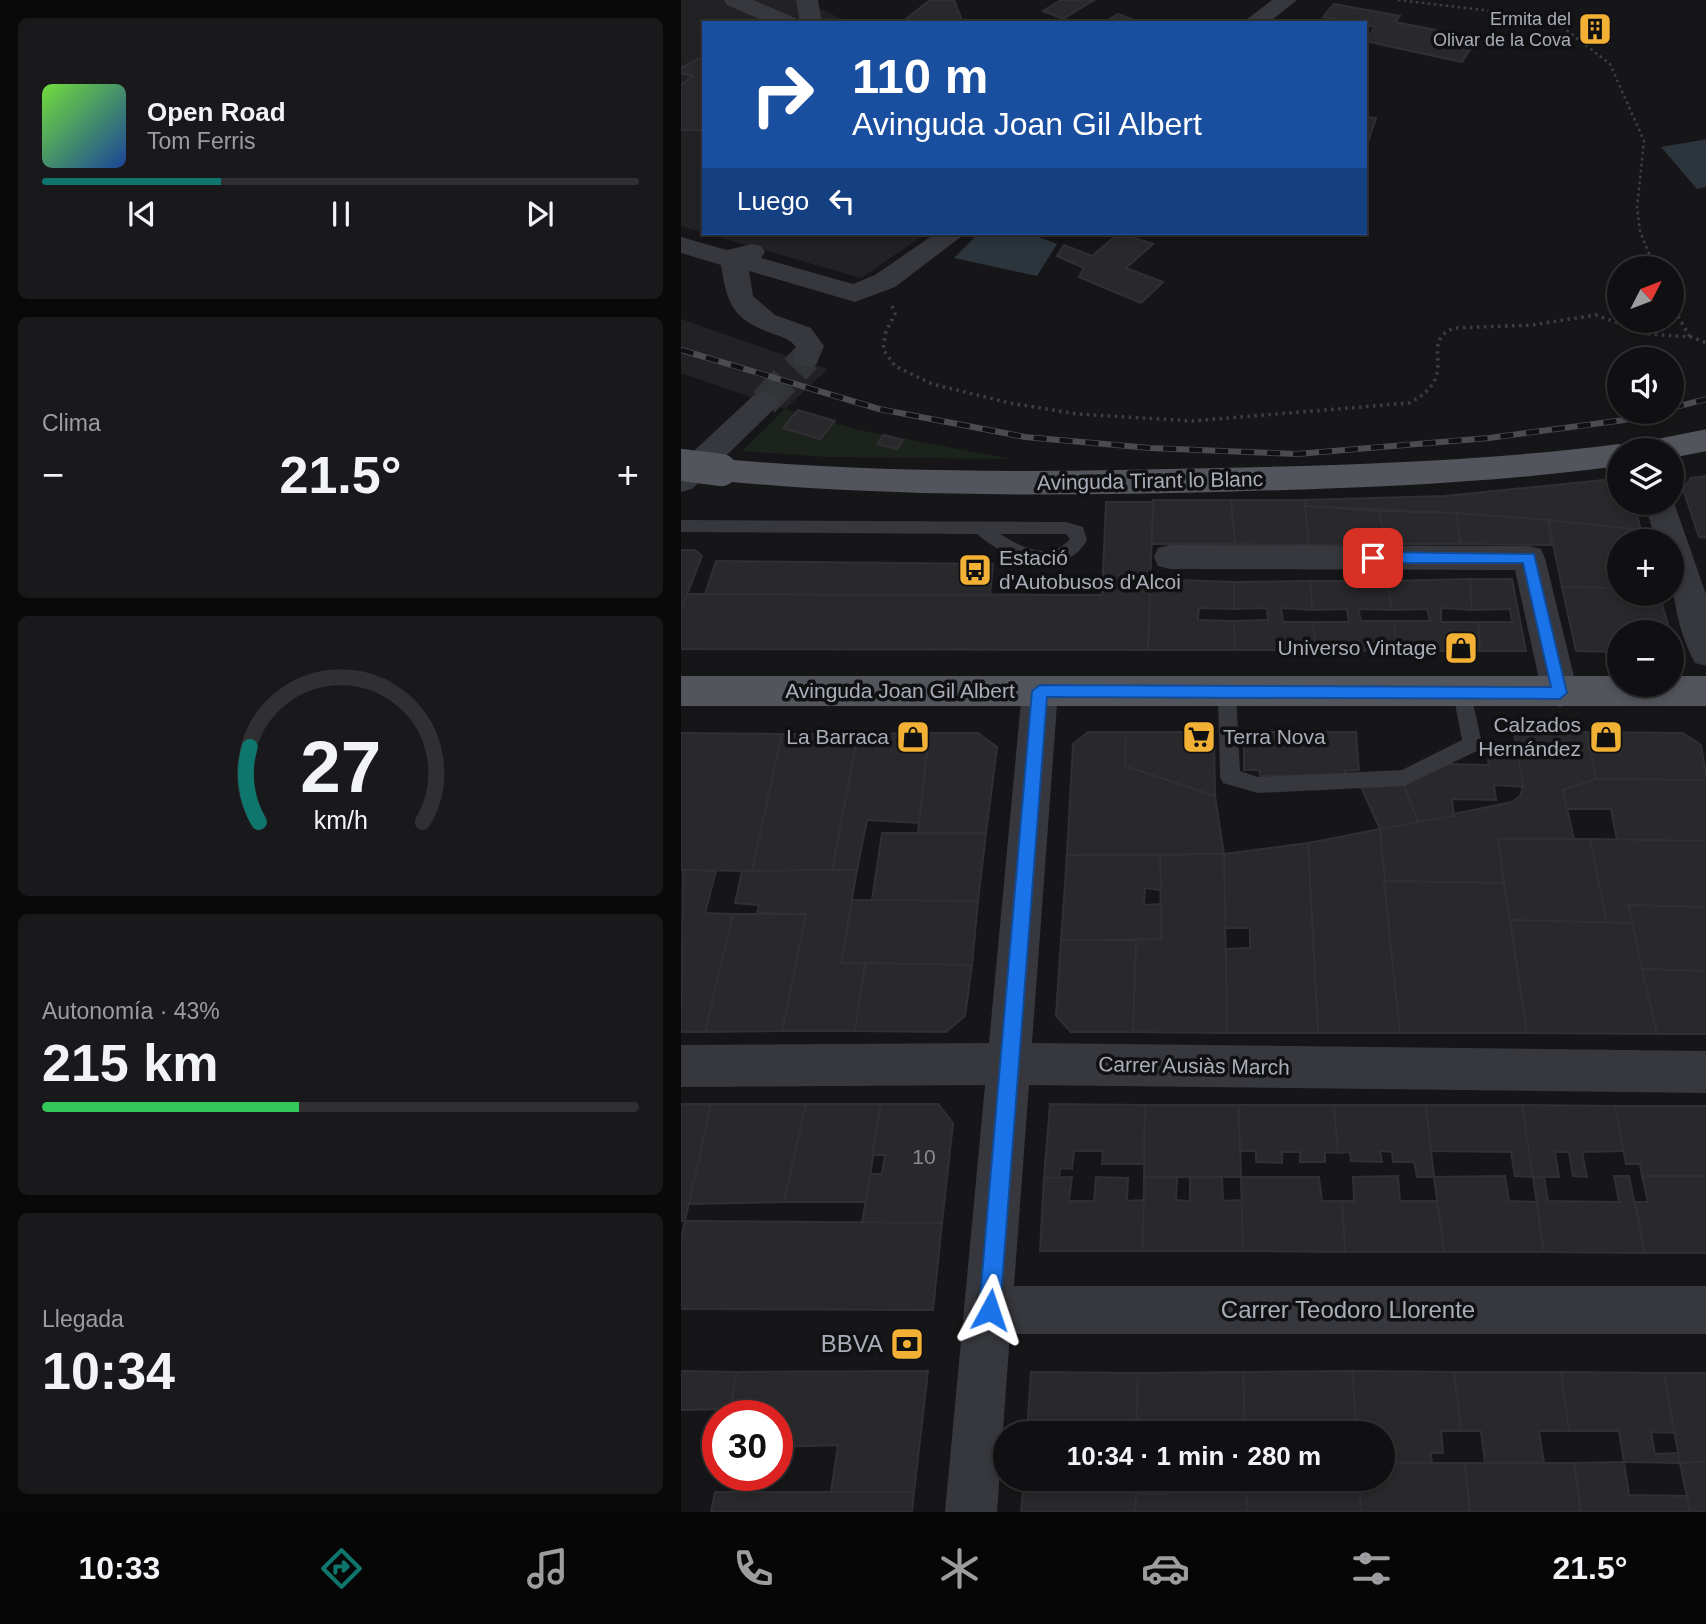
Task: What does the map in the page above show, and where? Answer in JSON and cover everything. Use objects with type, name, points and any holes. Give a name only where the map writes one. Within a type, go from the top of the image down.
[{"type":"main road","name":"Avinguda Tirant lo Blanc","points":[[681,465],[807,480],[1105,484],[1434,475],[1515,469],[1607,457]]},
{"type":"main road","name":"Avinguda Joan Gil Albert","points":[[681,691],[1706,691]]},
{"type":"street","points":[[735,0],[782,21]]},
{"type":"street","points":[[807,0],[811,21]]},
{"type":"street","points":[[1256,21],[1286,0]]},
{"type":"street","points":[[681,244],[733,249],[848,293],[880,285],[950,235]]},
{"type":"street","points":[[733,249],[740,299],[765,321],[801,334],[810,346],[806,358]]},
{"type":"street","points":[[681,481],[764,402]]},
{"type":"street","points":[[1664,515],[1706,653]]},
{"type":"street","points":[[1170,557],[1529,558],[1560,693]]},
{"type":"street","points":[[971,1512],[1040,691]]},
{"type":"street","name":"Carrer Ausiàs March","points":[[681,1066],[1010,1064],[1706,1072]]},
{"type":"street","name":"Carrer Teodoro Llorente","points":[[990,1310],[1706,1310]]},
{"type":"lane","points":[[681,526],[983,530],[1067,528],[1077,531],[1079,540],[1072,552],[1057,559],[1016,549],[983,530]]},
{"type":"lane","points":[[1227,692],[1230,776],[1258,785],[1404,778],[1472,744],[1462,693]]},
{"type":"path","points":[[1398,0],[1551,18],[1610,64],[1644,141],[1637,208],[1640,231],[1649,256]]},
{"type":"path","points":[[880,285],[895,314],[886,331],[883,349],[905,373],[932,384],[1010,403],[1078,414],[1153,420],[1214,420],[1410,403],[1427,394],[1438,380],[1437,341],[1446,330],[1454,328],[1532,326],[1596,315],[1649,334],[1691,337],[1706,343]]},
{"type":"path","points":[[1684,325],[1691,337]]},
{"type":"shaded area","points":[[681,0],[802,0],[846,21],[702,21],[702,232],[681,226]]},
{"type":"shaded area","points":[[1707,139],[1706,187],[1697,189],[1661,147]]},
{"type":"shaded area","points":[[711,235],[924,235],[861,278]]},
{"type":"shaded area","points":[[977,235],[1033,235],[1057,244],[1037,276],[954,258]]},
{"type":"shaded area","points":[[681,319],[828,369],[785,409],[681,373]]},
{"type":"shaded area","points":[[785,409],[859,430],[1011,459],[828,457],[742,451]]},
{"type":"building","points":[[930,0],[954,0],[962,21],[904,21]]},
{"type":"building","points":[[1061,0],[1094,0],[1063,19],[1043,11]]},
{"type":"building","points":[[1334,4],[1400,16],[1395,22],[1477,38],[1462,62],[1367,41],[1375,27],[1367,25],[1367,21],[1344,21],[1323,17]]},
{"type":"building","points":[[1118,14],[1137,21],[1119,21],[1108,20]]},
{"type":"building","name":"Ermita del Olivar de la Cova","points":[[1581,17],[1602,17],[1609,43],[1588,41]]},
{"type":"building","points":[[702,57],[702,130],[681,130],[681,85],[693,76],[681,73],[681,68]]},
{"type":"building","points":[[1367,117],[1376,118],[1367,145]]},
{"type":"building","points":[[1117,235],[1153,244],[1126,268],[1163,282],[1141,303],[1079,277],[1084,268],[1057,256],[1064,245],[1092,256]]},
{"type":"building","points":[[798,410],[835,421],[820,439],[783,428]]},
{"type":"building","points":[[884,435],[903,440],[897,449],[877,444]]},
{"type":"building","points":[[1707,476],[1707,538],[1699,537],[1684,492],[1691,478]]},
{"type":"building","points":[[1607,480],[1607,515],[1637,515],[1641,529],[1456,513],[1305,506],[1305,500],[1444,496]]},
{"type":"building","points":[[1153,500],[1231,500],[1235,544],[1152,544]]},
{"type":"building","points":[[1231,500],[1305,500],[1309,545],[1235,544]]},
{"type":"building","points":[[1106,502],[1153,502],[1148,650],[681,649],[681,610],[686,594],[1102,595]]},
{"type":"building","points":[[1305,506],[1379,511],[1387,544],[1309,545]]},
{"type":"building","points":[[1379,511],[1456,513],[1461,544],[1387,544]]},
{"type":"building","points":[[1456,513],[1548,520],[1552,545],[1461,544]]},
{"type":"building","points":[[1548,520],[1632,529],[1607,529],[1607,588],[1562,587]]},
{"type":"building","points":[[681,550],[695,550],[702,556],[681,610]]},
{"type":"building","points":[[716,561],[993,564],[990,595],[705,594]]},
{"type":"building","points":[[1151,579],[1234,582],[1234,609],[1199,608],[1198,620],[1234,621],[1235,650],[1148,650]]},
{"type":"building","points":[[1470,579],[1472,610],[1441,608],[1441,622],[1479,622],[1480,651],[1397,651],[1394,621],[1430,621],[1427,609],[1392,610],[1387,581]]},
{"type":"building","points":[[1470,579],[1512,579],[1526,651],[1480,651],[1479,622],[1512,622],[1510,609],[1472,610]]},
{"type":"building","points":[[1311,581],[1312,610],[1281,608],[1283,622],[1313,622],[1316,650],[1235,650],[1234,621],[1268,620],[1267,608],[1234,609],[1234,582]]},
{"type":"building","points":[[1311,581],[1387,581],[1392,610],[1358,609],[1361,621],[1394,621],[1397,651],[1316,650],[1313,622],[1349,622],[1347,609],[1312,610]]},
{"type":"building","points":[[1562,587],[1607,588],[1607,606],[1663,606],[1667,620],[1607,620],[1607,652],[1576,651]]},
{"type":"building","points":[[1088,732],[1126,732],[1125,766],[1215,796],[1224,854],[1067,855],[1073,744]]},
{"type":"building","points":[[1126,732],[1214,732],[1215,796],[1125,766]]},
{"type":"building","points":[[1244,732],[1356,732],[1359,770],[1345,771],[1345,775],[1260,776],[1259,770],[1244,770]]},
{"type":"building","points":[[1586,732],[1683,733],[1701,745],[1707,780],[1596,779]]},
{"type":"building","points":[[1586,732],[1596,779],[1563,790],[1574,839],[1498,839],[1504,883],[1384,881],[1380,829],[1512,802],[1520,796],[1523,787],[1514,733]]},
{"type":"building","points":[[681,733],[782,734],[752,871],[681,870]]},
{"type":"building","points":[[929,733],[920,823],[867,820],[857,870],[832,870],[858,734]]},
{"type":"building","points":[[929,733],[978,733],[997,747],[986,833],[918,833]]},
{"type":"building","points":[[782,734],[858,734],[832,870],[752,871]]},
{"type":"building","points":[[1486,749],[1517,749],[1523,787],[1494,785],[1496,800],[1452,799],[1454,816],[1418,822],[1404,785],[1446,764],[1489,765]]},
{"type":"building","points":[[1596,779],[1707,780],[1707,841],[1617,840],[1611,809],[1567,809],[1563,790]]},
{"type":"building","points":[[1404,785],[1418,822],[1380,829],[1361,787]]},
{"type":"building","points":[[1380,829],[1400,1033],[1318,1033],[1308,843]]},
{"type":"building","points":[[882,833],[986,833],[978,901],[872,900]]},
{"type":"building","points":[[1498,839],[1590,839],[1607,923],[1510,920]]},
{"type":"building","points":[[1590,839],[1707,841],[1707,907],[1628,905],[1632,923],[1607,923]]},
{"type":"building","points":[[1308,843],[1318,1033],[1227,1033],[1226,949],[1250,948],[1250,928],[1224,928],[1224,854]]},
{"type":"building","points":[[1224,854],[1227,1033],[1133,1032],[1136,940],[1161,939],[1160,855]]},
{"type":"building","points":[[1067,855],[1160,855],[1161,890],[1145,888],[1144,905],[1161,904],[1161,939],[1061,940]]},
{"type":"building","points":[[683,870],[716,871],[705,913],[733,914],[705,1032],[681,1032]]},
{"type":"building","points":[[857,870],[841,963],[865,963],[855,1031],[782,1031],[806,914],[757,913],[759,905],[735,903],[742,871]]},
{"type":"building","points":[[1384,881],[1504,883],[1527,1033],[1400,1033]]},
{"type":"building","points":[[852,900],[978,901],[972,965],[841,963]]},
{"type":"building","points":[[1628,905],[1707,907],[1707,971],[1642,969]]},
{"type":"building","points":[[733,914],[806,914],[782,1031],[705,1032]]},
{"type":"building","points":[[1510,920],[1632,923],[1657,1034],[1527,1033]]},
{"type":"building","points":[[1061,940],[1136,940],[1133,1032],[1071,1032],[1056,1016]]},
{"type":"building","points":[[865,963],[972,965],[965,1016],[946,1032],[855,1031]]},
{"type":"building","points":[[1642,969],[1707,971],[1707,1034],[1657,1034]]},
{"type":"building","points":[[681,1104],[711,1104],[685,1221],[681,1221]]},
{"type":"building","points":[[711,1104],[806,1104],[784,1202],[689,1204]]},
{"type":"building","points":[[806,1104],[881,1104],[866,1202],[784,1202]]},
{"type":"building","points":[[881,1104],[938,1104],[953,1123],[942,1223],[862,1223],[870,1174],[882,1174],[885,1155],[872,1155]]},
{"type":"building","points":[[1050,1104],[1145,1105],[1144,1164],[1102,1164],[1103,1151],[1074,1151],[1072,1169],[1060,1168],[1059,1178],[1044,1178]]},
{"type":"building","points":[[1145,1105],[1239,1105],[1241,1177],[1144,1177]]},
{"type":"building","points":[[1239,1105],[1334,1105],[1338,1153],[1325,1152],[1325,1162],[1300,1162],[1300,1152],[1282,1152],[1282,1163],[1256,1162],[1256,1151],[1240,1151]]},
{"type":"building","points":[[1334,1105],[1426,1105],[1434,1177],[1417,1177],[1414,1162],[1393,1162],[1392,1152],[1380,1151],[1382,1162],[1351,1161],[1350,1152],[1338,1153]]},
{"type":"building","points":[[1426,1105],[1522,1105],[1533,1177],[1515,1176],[1511,1152],[1431,1151]]},
{"type":"building","points":[[1522,1105],[1615,1106],[1624,1151],[1582,1152],[1587,1177],[1573,1176],[1569,1152],[1555,1152],[1559,1177],[1533,1177]]},
{"type":"building","points":[[1615,1106],[1707,1106],[1707,1176],[1642,1176],[1640,1164],[1626,1164]]},
{"type":"building","points":[[1398,1176],[1400,1201],[1438,1201],[1444,1252],[1345,1252],[1342,1201],[1354,1201],[1353,1177]]},
{"type":"building","points":[[1505,1176],[1509,1201],[1537,1202],[1544,1252],[1444,1252],[1434,1177]]},
{"type":"building","points":[[1614,1176],[1629,1176],[1645,1253],[1544,1252],[1533,1177],[1544,1177],[1548,1201],[1619,1202]]},
{"type":"building","points":[[1642,1176],[1707,1176],[1707,1253],[1645,1253],[1635,1202],[1648,1202]]},
{"type":"building","points":[[1072,1177],[1069,1201],[1094,1201],[1096,1177],[1128,1178],[1127,1201],[1144,1200],[1143,1251],[1040,1251],[1044,1178]]},
{"type":"building","points":[[1144,1177],[1177,1177],[1176,1200],[1190,1201],[1190,1177],[1222,1177],[1223,1201],[1242,1200],[1243,1251],[1143,1251]]},
{"type":"building","points":[[1241,1177],[1319,1177],[1322,1201],[1342,1201],[1345,1252],[1243,1251]]},
{"type":"building","points":[[685,1221],[942,1223],[933,1310],[681,1309],[681,1240]]},
{"type":"building","points":[[681,1371],[737,1372],[732,1400],[702,1400],[702,1410],[681,1410]]},
{"type":"building","points":[[928,1371],[914,1492],[831,1492],[838,1445],[793,1446],[793,1400],[732,1400],[737,1372]]},
{"type":"building","points":[[1352,1371],[1454,1372],[1463,1431],[1441,1431],[1443,1453],[1431,1453],[1432,1464],[1395,1463],[1395,1421],[1355,1421]]},
{"type":"building","points":[[1352,1371],[1356,1421],[1245,1421],[1243,1372]]},
{"type":"building","points":[[1031,1372],[1138,1373],[1136,1421],[1028,1421]]},
{"type":"building","points":[[1243,1372],[1245,1421],[1136,1421],[1138,1373]]},
{"type":"building","points":[[1454,1372],[1561,1372],[1569,1431],[1539,1431],[1544,1463],[1485,1463],[1481,1431],[1461,1431]]},
{"type":"building","points":[[1561,1372],[1664,1373],[1675,1433],[1651,1432],[1655,1454],[1679,1453],[1680,1463],[1624,1462],[1619,1431],[1569,1431]]},
{"type":"building","points":[[1664,1373],[1707,1373],[1707,1462],[1680,1463]]},
{"type":"building","points":[[1624,1462],[1629,1495],[1687,1496],[1690,1512],[1581,1512],[1574,1463]]},
{"type":"building","points":[[1707,1462],[1707,1512],[1690,1512],[1680,1463]]},
{"type":"building","points":[[1395,1463],[1465,1463],[1470,1512],[1361,1512],[1360,1491],[1395,1491]]},
{"type":"building","points":[[1465,1463],[1574,1463],[1581,1512],[1470,1512]]},
{"type":"building","points":[[1023,1491],[1136,1491],[1135,1512],[1021,1512]]},
{"type":"building","points":[[1168,1491],[1246,1491],[1247,1512],[1135,1512],[1136,1494],[1168,1494]]},
{"type":"building","points":[[1246,1491],[1360,1491],[1361,1512],[1247,1512]]},
{"type":"building","points":[[715,1492],[914,1492],[912,1512],[711,1512]]},
{"type":"tunnel","points":[[764,402],[806,358]]},
{"type":"railway","points":[[681,350],[879,409],[1025,437],[1150,448],[1297,454],[1489,438],[1607,422]]},
{"type":"railway","points":[[1684,405],[1707,399]]},
{"type":"place","name":"Ermita del Olivar de la Cova","points":[[1595,29]]},
{"type":"place","name":"Estació d'Autobusos d'Alcoi","points":[[975,570]]},
{"type":"place","name":"Universo Vintage","points":[[1461,648]]},
{"type":"place","name":"La Barraca","points":[[913,737]]},
{"type":"place","name":"Terra Nova","points":[[1199,737]]},
{"type":"place","name":"Calzados Hernández","points":[[1606,737]]},
{"type":"place","name":"BBVA","points":[[907,1344]]},
{"type":"route","points":[[990,1310],[1040,691],[1560,693],[1529,558],[1373,558]]}]
